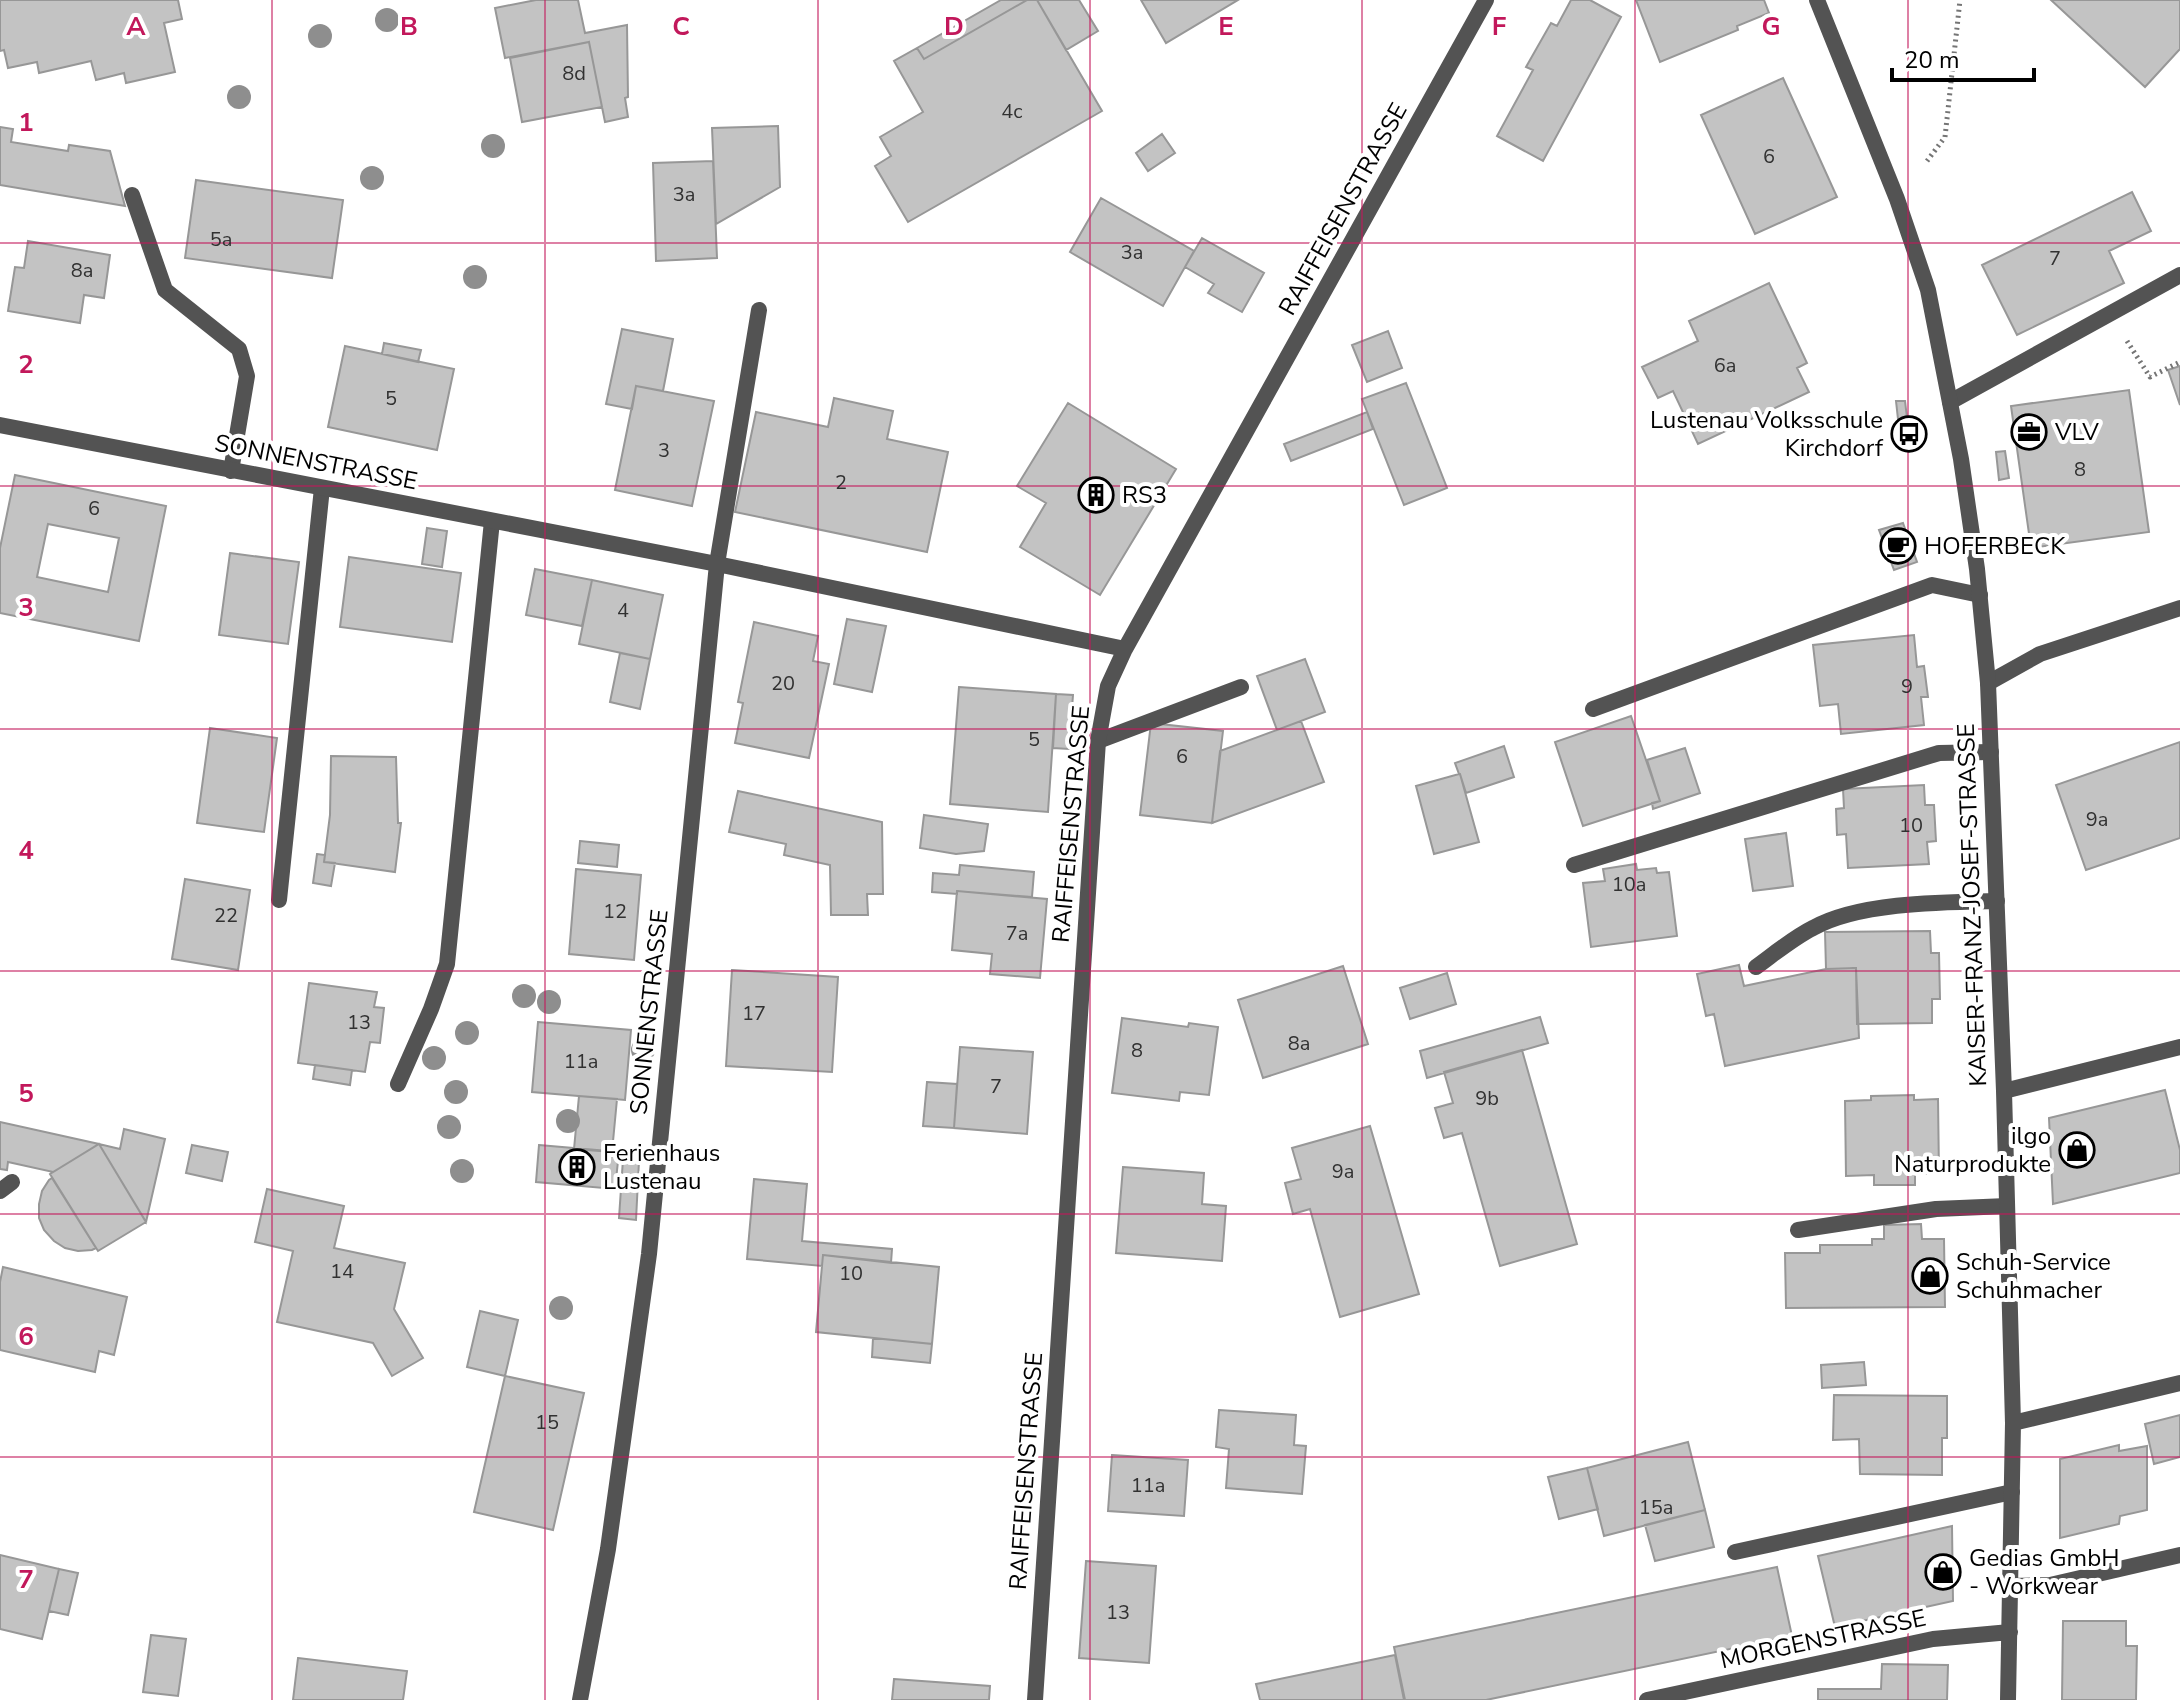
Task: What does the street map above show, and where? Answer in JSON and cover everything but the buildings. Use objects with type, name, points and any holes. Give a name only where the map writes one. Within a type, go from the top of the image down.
[{"type":"street","name":"RAIFFEISENSTRASSE","points":[[1035,1700],[1098,741],[1108,686],[1125,649],[1486,0]]},
{"type":"street","name":"KAISER-FRANZ-JOSEF-STRASSE","points":[[1817,0],[1897,199],[1928,290],[1961,459],[1980,595],[1988,683],[1997,901],[2013,1423],[2008,1700]]},
{"type":"street","points":[[132,195],[165,290],[239,349],[247,376],[231,471]]},
{"type":"street","points":[[1950,402],[2180,275]]},
{"type":"street","points":[[717,564],[759,310]]},
{"type":"street","name":"SONNENSTRASSE","points":[[0,425],[717,564],[1125,649]]},
{"type":"street","points":[[279,900],[322,488]]},
{"type":"street","points":[[398,1084],[447,964],[492,521]]},
{"type":"street","name":"SONNENSTRASSE","points":[[580,1700],[608,1549],[649,1254],[717,564]]},
{"type":"street","points":[[1593,709],[1932,585],[1980,595]]},
{"type":"street","points":[[1988,683],[2040,654],[2180,608]]},
{"type":"street","points":[[1098,741],[1241,687]]},
{"type":"street","points":[[1574,865],[1939,753],[1991,752]]},
{"type":"street","points":[[1756,967],[1814,927],[1862,911],[1945,902],[1997,901]]},
{"type":"street","points":[[2004,1091],[2180,1047]]},
{"type":"street","points":[[1798,1230],[1936,1209],[2007,1206]]},
{"type":"street","points":[[2013,1423],[2180,1383]]},
{"type":"street","points":[[1735,1552],[2012,1492]]},
{"type":"street","points":[[2010,1586],[2050,1585],[2180,1555]]},
{"type":"street","name":"MORGENSTRASSE","points":[[1647,1700],[1933,1639],[2010,1632]]},
{"type":"path","points":[[1927,161],[1945,137],[1960,0]]},
{"type":"path","points":[[2110,312],[2150,377],[2180,362]]},
{"type":"place","name":"VLV","points":[[2029,432]]},
{"type":"place","name":"Lustenau Volksschule Kirchdorf","points":[[1909,434]]},
{"type":"place","name":"RS3","points":[[1096,495]]},
{"type":"place","name":"HOFERBECK","points":[[1898,546]]},
{"type":"place","name":"ilgo Naturprodukte","points":[[2077,1150]]},
{"type":"place","name":"Ferienhaus Lustenau","points":[[577,1167]]},
{"type":"place","name":"Schuh-Service Schuhmacher","points":[[1930,1276]]},
{"type":"place","name":"Gedias GmbH - Workwear","points":[[1943,1572]]}]
